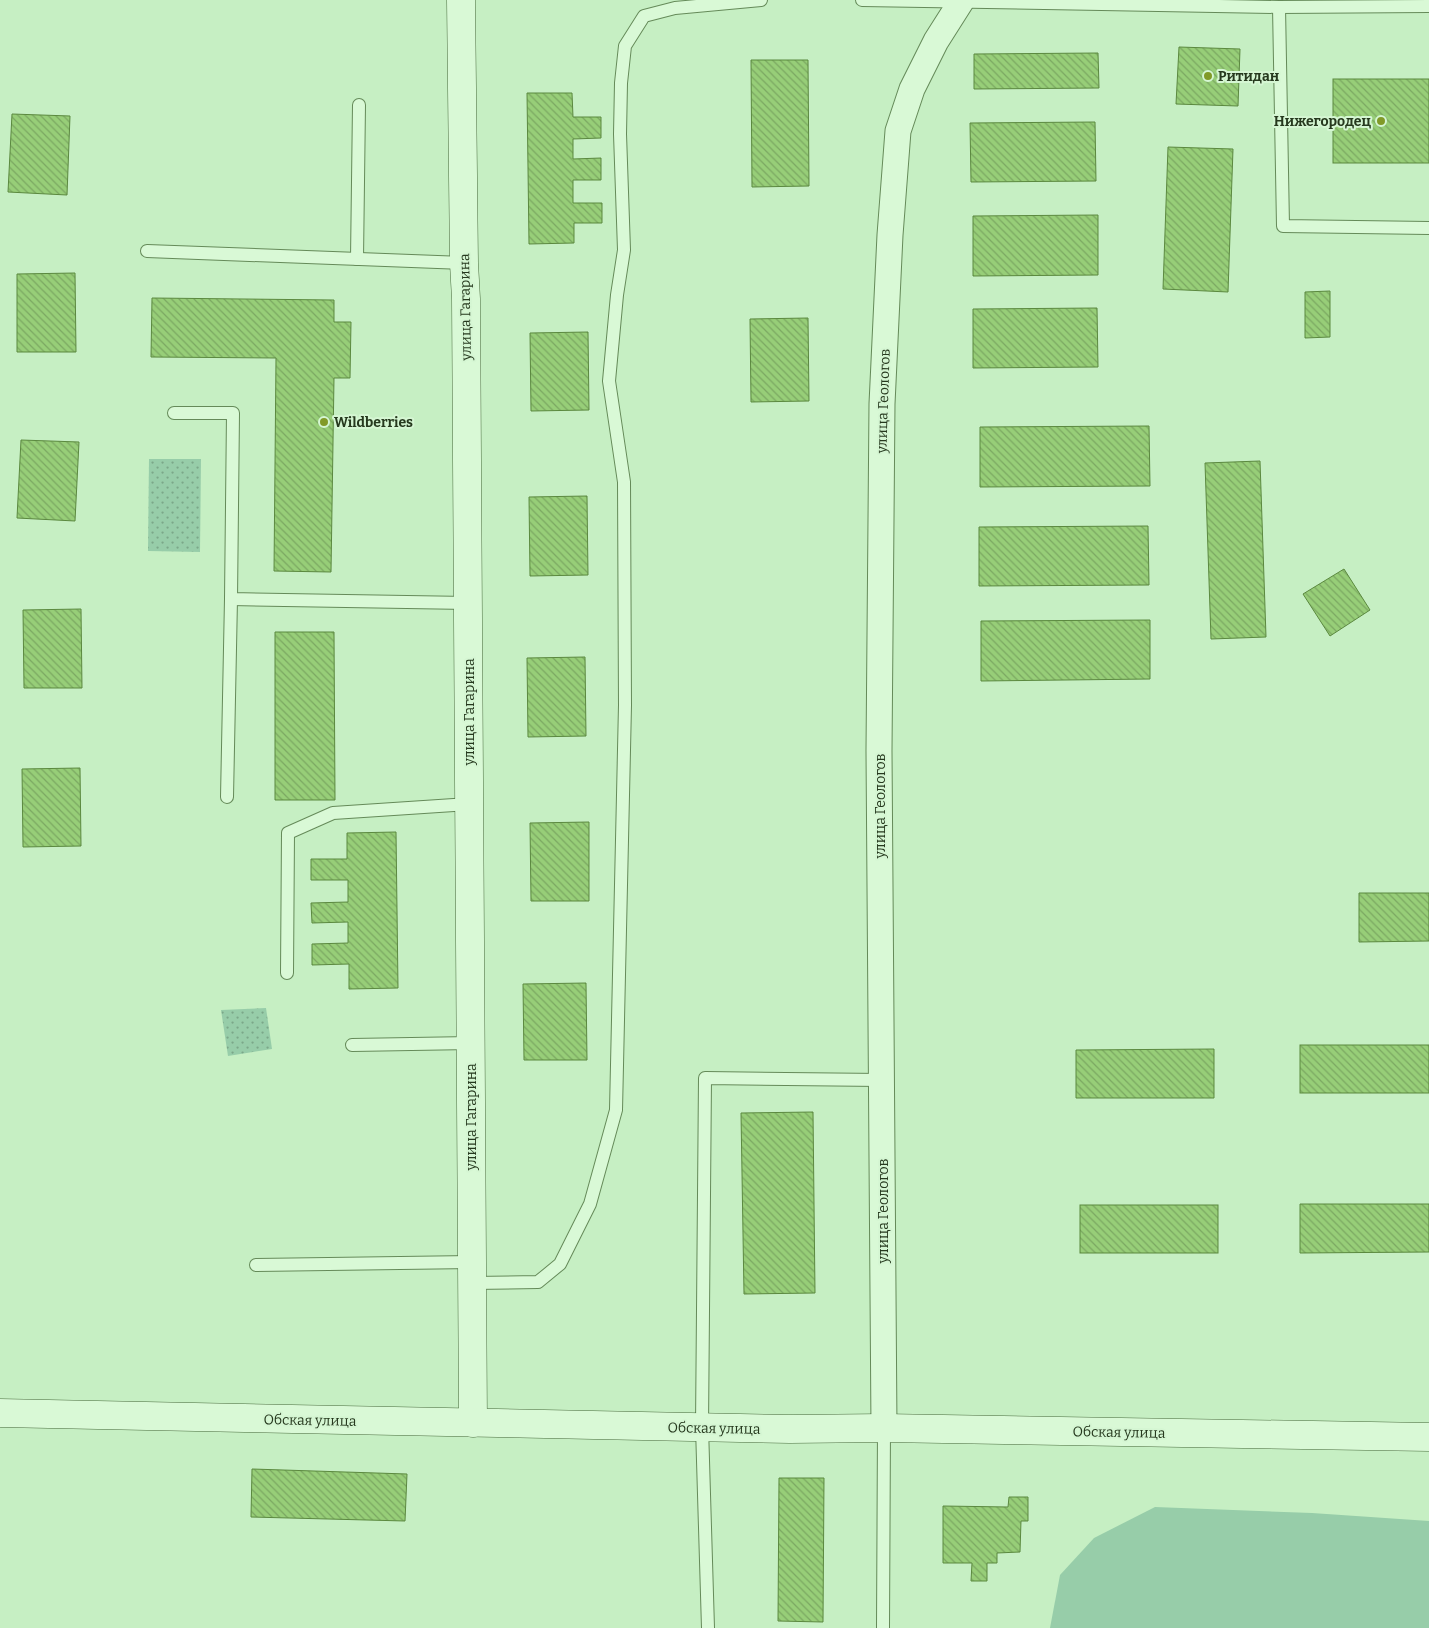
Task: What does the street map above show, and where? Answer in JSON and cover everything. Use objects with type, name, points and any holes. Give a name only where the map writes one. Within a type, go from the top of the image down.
[{"type":"street","name":"улица Гагарина","points":[[461,0],[466,309],[473,1423]]},
{"type":"street","name":"улица Геологов","points":[[884,1428],[879,751],[882,404],[891,216],[898,131],[912,89],[936,41],[961,1]]},
{"type":"street","name":"Обская улица","points":[[0,1413],[790,1429],[884,1428],[1429,1437]]},
{"type":"lane","points":[[256,1265],[472,1272],[538,1282],[560,1264],[590,1204],[616,1110],[625,705],[624,482],[609,381],[617,295],[624,250],[620,134],[621,83],[625,46],[644,16],[675,8],[761,0]]},
{"type":"lane","points":[[862,0],[1279,7],[1429,6]]},
{"type":"lane","points":[[1279,7],[1283,226],[1429,228]]},
{"type":"lane","points":[[356,259],[359,106]]},
{"type":"lane","points":[[147,251],[464,263]]},
{"type":"lane","points":[[174,413],[233,413],[227,797]]},
{"type":"lane","points":[[230,600],[468,603]]},
{"type":"lane","points":[[287,973],[288,833],[333,813],[469,804]]},
{"type":"lane","points":[[352,1045],[471,1043]]},
{"type":"lane","points":[[708,1628],[702,1427],[705,1078],[882,1080]]},
{"type":"lane","name":"улица Геологов","points":[[883,1628],[884,1428]]},
{"type":"green space","points":[[149,459],[201,459],[200,552],[148,551]]},
{"type":"green space","points":[[266,1008],[272,1049],[228,1056],[221,1010]]},
{"type":"green space","points":[[1155,1507],[1312,1513],[1429,1521],[1429,1628],[1050,1628],[1060,1575],[1094,1538]]},
{"type":"building","name":"Ритидан","points":[[1179,47],[1240,49],[1238,106],[1176,104]]},
{"type":"building","points":[[1098,53],[1099,88],[974,89],[974,54]]},
{"type":"building","points":[[751,60],[808,60],[809,186],[752,187]]},
{"type":"building","name":"Нижегородец","points":[[1333,79],[1429,79],[1429,163],[1333,163]]},
{"type":"building","points":[[527,93],[572,93],[573,117],[601,117],[601,138],[573,139],[573,159],[601,158],[601,180],[573,180],[573,203],[602,203],[602,223],[574,223],[574,243],[529,244]]},
{"type":"building","points":[[12,114],[70,116],[67,195],[8,192]]},
{"type":"building","points":[[1095,122],[1096,181],[971,182],[970,123]]},
{"type":"building","points":[[1168,147],[1233,149],[1228,292],[1163,289]]},
{"type":"building","points":[[1098,215],[1098,275],[973,276],[973,216]]},
{"type":"building","points":[[75,273],[76,352],[17,352],[17,274]]},
{"type":"building","points":[[1330,291],[1330,337],[1305,338],[1305,292]]},
{"type":"building","points":[[152,298],[334,300],[334,322],[351,322],[350,378],[334,378],[331,572],[274,571],[276,358],[151,357]]},
{"type":"building","points":[[1097,308],[1098,367],[973,368],[973,309]]},
{"type":"building","points":[[808,318],[809,401],[751,402],[750,319]]},
{"type":"building","points":[[588,332],[589,410],[531,411],[530,333]]},
{"type":"building","points":[[1149,426],[1150,486],[980,487],[980,427]]},
{"type":"building","points":[[21,440],[79,442],[75,521],[17,518]]},
{"type":"building","points":[[1260,461],[1266,637],[1211,639],[1205,463]]},
{"type":"building","points":[[587,496],[588,575],[530,576],[529,497]]},
{"type":"building","points":[[1148,526],[1149,585],[979,586],[979,527]]},
{"type":"building","points":[[1344,569],[1370,610],[1330,636],[1303,594]]},
{"type":"building","points":[[81,609],[82,688],[24,688],[23,610]]},
{"type":"building","points":[[1150,620],[1150,679],[981,681],[981,621]]},
{"type":"building","points":[[275,632],[334,632],[335,800],[275,800]]},
{"type":"building","points":[[585,657],[586,736],[528,737],[527,658]]},
{"type":"building","points":[[80,768],[81,846],[23,847],[22,769]]},
{"type":"building","points":[[589,822],[589,901],[531,901],[530,823]]},
{"type":"building","points":[[396,832],[398,988],[349,989],[349,964],[312,965],[312,944],[348,943],[348,922],[312,923],[311,903],[348,902],[348,880],[311,880],[311,859],[347,859],[347,833]]},
{"type":"building","points":[[1359,893],[1429,893],[1429,941],[1359,942]]},
{"type":"building","points":[[586,983],[587,1060],[524,1060],[523,984]]},
{"type":"building","points":[[1300,1045],[1429,1045],[1429,1093],[1300,1093]]},
{"type":"building","points":[[1214,1049],[1214,1098],[1076,1098],[1076,1050]]},
{"type":"building","points":[[813,1112],[815,1293],[744,1294],[741,1113]]},
{"type":"building","points":[[1300,1204],[1429,1204],[1429,1252],[1300,1253]]},
{"type":"building","points":[[1080,1205],[1218,1205],[1218,1253],[1080,1253]]},
{"type":"building","points":[[252,1469],[407,1474],[405,1521],[251,1517]]},
{"type":"building","points":[[779,1478],[824,1478],[823,1622],[778,1621]]},
{"type":"building","points":[[1009,1497],[1028,1497],[1028,1521],[1021,1521],[1020,1552],[997,1553],[997,1563],[987,1563],[987,1581],[971,1581],[972,1563],[943,1563],[943,1506],[1008,1507]]},
{"type":"place","name":"Ритидан","points":[[1208,76]]},
{"type":"place","name":"Нижегородец","points":[[1381,121]]},
{"type":"place","name":"Wildberries","points":[[324,422]]}]
